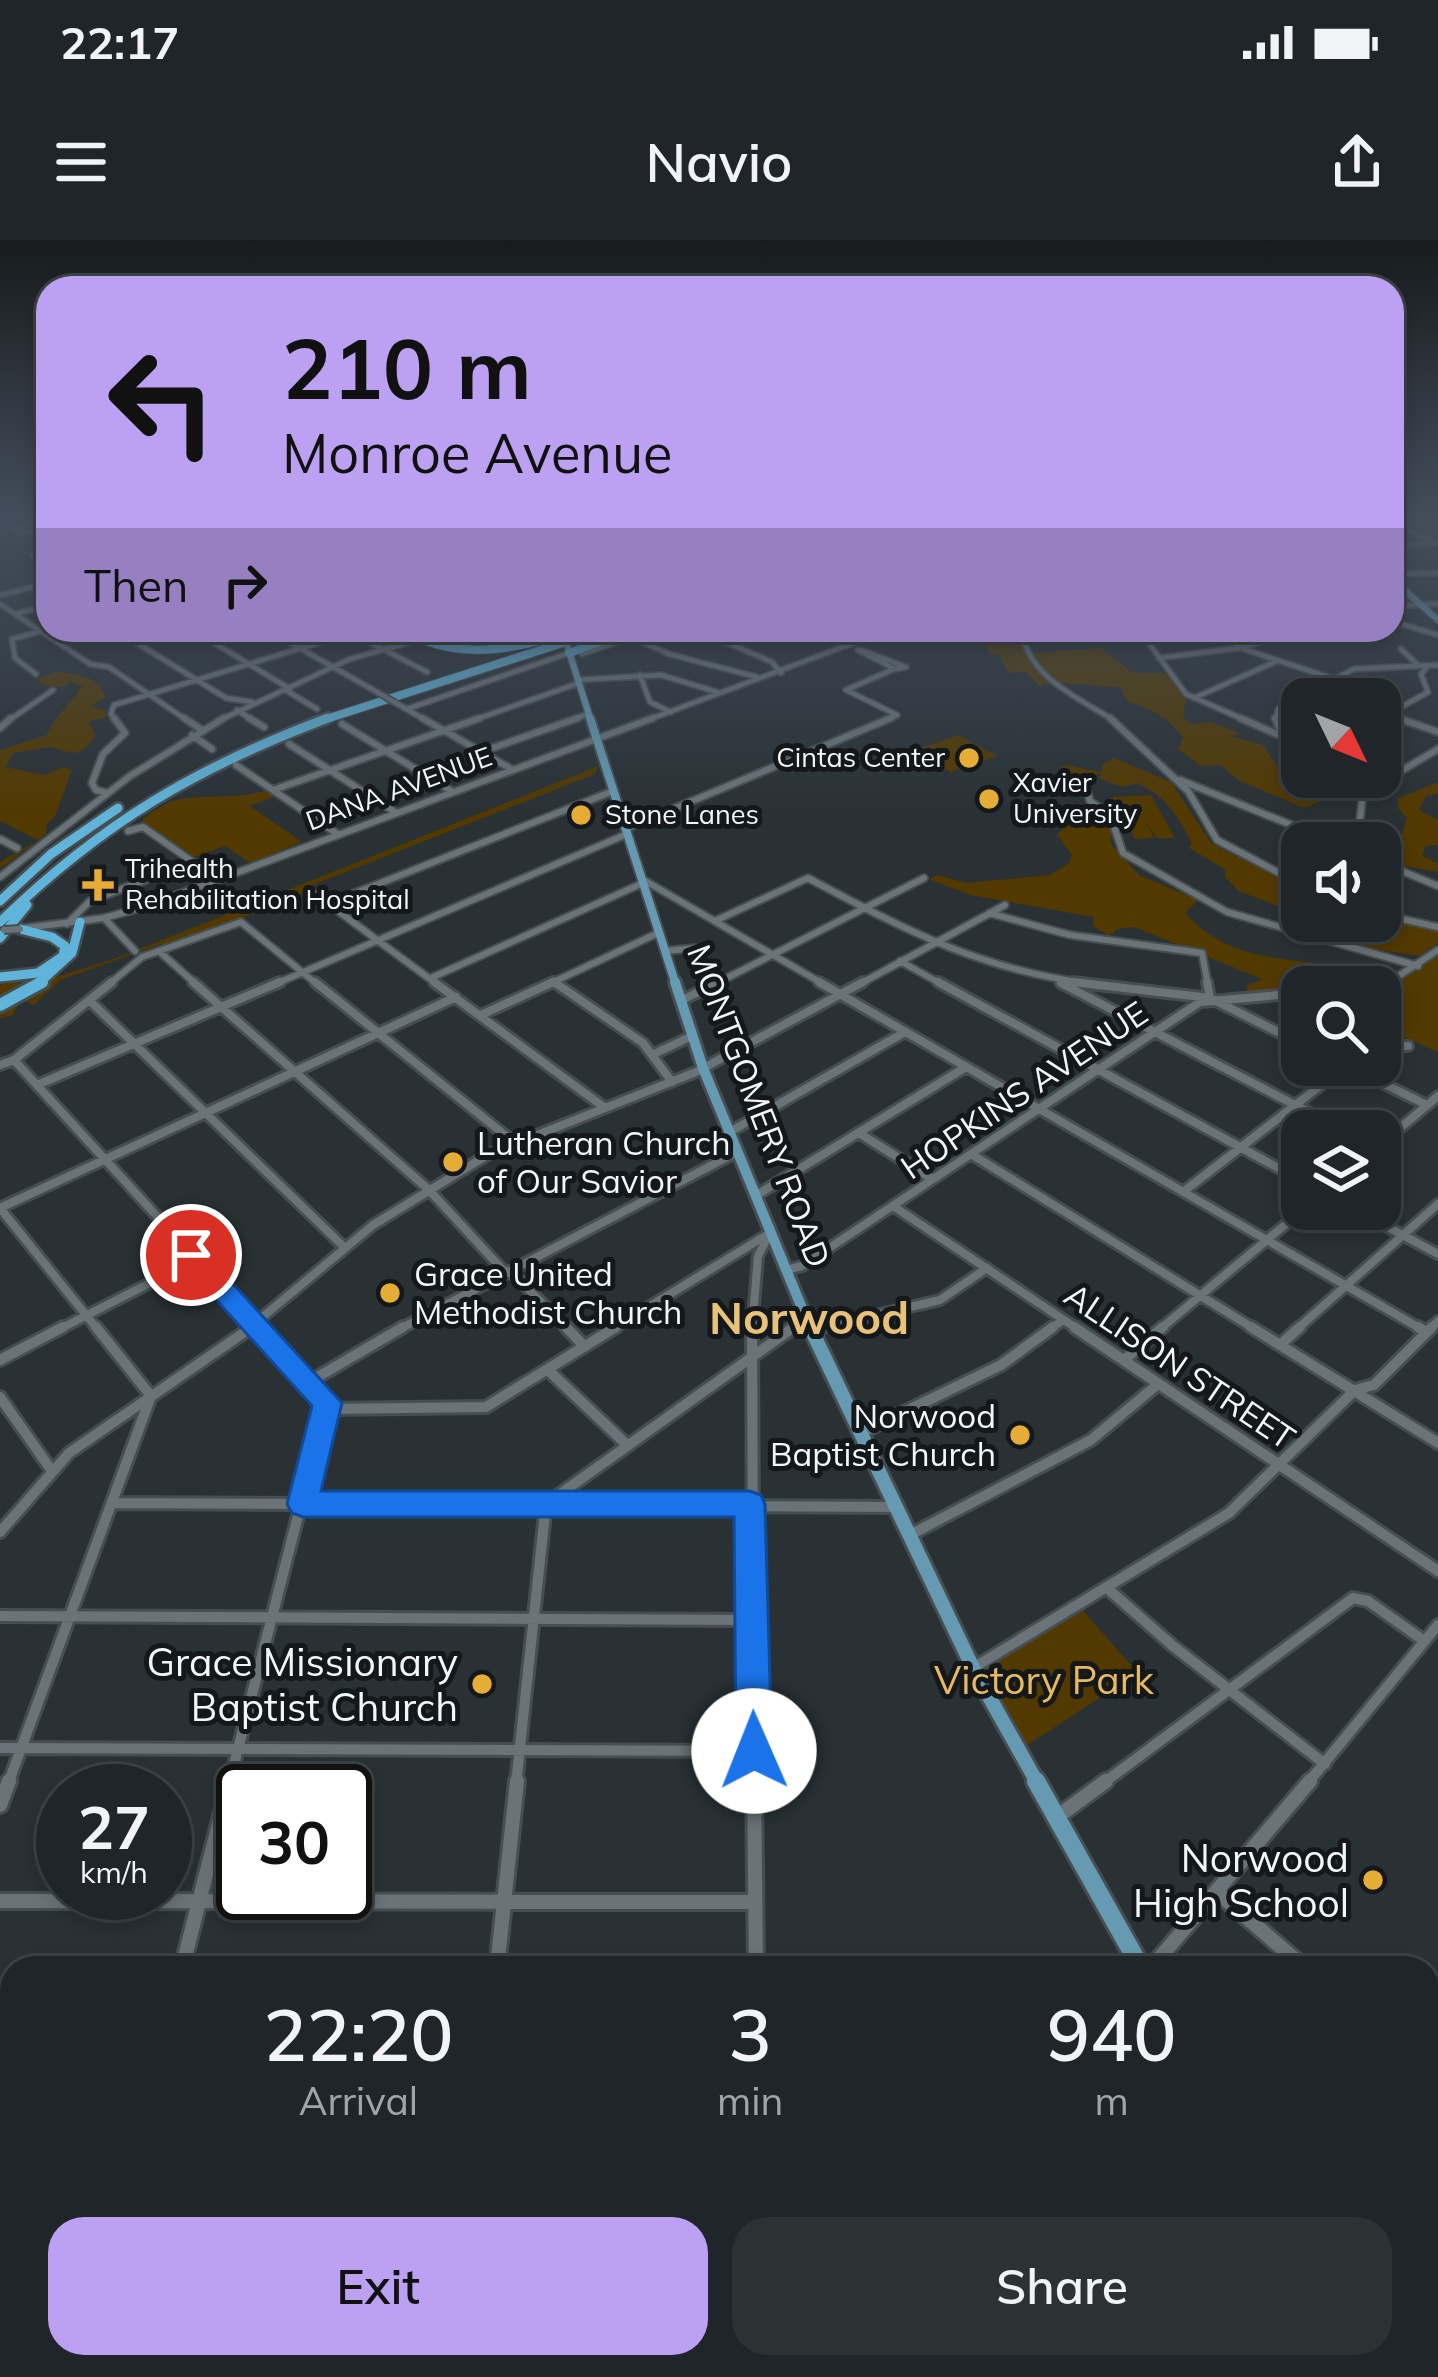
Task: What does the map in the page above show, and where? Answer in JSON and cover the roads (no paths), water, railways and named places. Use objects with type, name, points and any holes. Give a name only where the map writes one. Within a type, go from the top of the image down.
[{"type":"highway","points":[[427,642],[442,649],[475,652],[539,642]]},
{"type":"highway","points":[[0,902],[82,830],[185,770],[307,720],[551,642]]},
{"type":"highway","points":[[0,930],[87,841],[156,794],[260,745],[567,642]]},
{"type":"highway","points":[[0,1005],[71,959],[80,944],[74,923]]},
{"type":"highway","points":[[0,977],[38,973],[63,956],[65,946],[59,940],[20,929]]},
{"type":"main road","name":"MONTGOMERY ROAD","points":[[565,642],[703,1068],[809,1324],[973,1668],[1134,1956]]},
{"type":"street","points":[[1404,630],[1438,635]]},
{"type":"street","points":[[36,632],[12,639],[15,658],[36,674]]},
{"type":"street","points":[[61,642],[89,664],[109,667],[202,730]]},
{"type":"street","points":[[136,642],[230,699],[252,702]]},
{"type":"street","points":[[213,642],[317,709]]},
{"type":"street","points":[[289,642],[513,770]]},
{"type":"street","points":[[107,794],[92,783],[104,754],[125,733],[111,709],[316,642]]},
{"type":"street","points":[[369,642],[427,673]]},
{"type":"street","points":[[0,878],[192,735],[252,702],[411,642]]},
{"type":"street","points":[[450,642],[460,647]]},
{"type":"street","points":[[407,709],[555,642]]},
{"type":"street","points":[[582,654],[611,642]]},
{"type":"street","points":[[648,642],[669,654],[761,679]]},
{"type":"street","points":[[726,642],[772,662],[779,672]]},
{"type":"street","points":[[37,1085],[897,715],[846,690],[906,667],[837,642]]},
{"type":"street","name":"DANA AVENUE","points":[[0,930],[104,918],[857,642]]},
{"type":"street","points":[[1023,642],[1042,674],[1123,726],[1175,778],[1223,845],[1281,874]]},
{"type":"street","points":[[1148,642],[1180,688],[1194,698],[1240,715],[1264,731],[1281,732],[1275,712],[1281,709]]},
{"type":"street","points":[[1233,642],[1331,678]]},
{"type":"street","points":[[1159,658],[1261,642]]},
{"type":"street","points":[[1401,649],[1419,666]]},
{"type":"street","points":[[858,650],[894,669]]},
{"type":"street","points":[[1194,698],[1278,660]]},
{"type":"street","points":[[1336,678],[1360,668],[1435,665]]},
{"type":"street","points":[[1401,706],[1428,692],[1422,672],[1435,665]]},
{"type":"street","points":[[640,675],[650,702],[671,712]]},
{"type":"street","points":[[273,790],[578,682],[640,675],[683,679],[720,694]]},
{"type":"street","points":[[0,728],[23,707],[53,690]]},
{"type":"street","points":[[237,710],[264,727]]},
{"type":"street","points":[[481,752],[588,714]]},
{"type":"street","points":[[1401,721],[1438,732]]},
{"type":"street","points":[[342,724],[453,792]]},
{"type":"street","points":[[192,735],[212,749]]},
{"type":"street","points":[[289,744],[395,812]]},
{"type":"street","points":[[1401,771],[1438,749]]},
{"type":"street","points":[[1148,767],[1154,758]]},
{"type":"street","points":[[236,765],[336,834]]},
{"type":"street","points":[[1175,778],[1284,822]]},
{"type":"street","points":[[1084,785],[1090,801],[1110,815],[1124,853],[1227,912],[1418,966]]},
{"type":"street","points":[[1190,794],[1201,788]]},
{"type":"street","points":[[330,903],[613,791]]},
{"type":"street","points":[[128,831],[143,827],[217,879]]},
{"type":"street","points":[[0,839],[16,848]]},
{"type":"street","points":[[74,923],[94,903],[192,862]]},
{"type":"street","points":[[1401,871],[1438,886]]},
{"type":"street","points":[[717,920],[808,878],[931,943],[1056,980],[1210,998],[1281,1034]]},
{"type":"street","points":[[682,1000],[924,878]]},
{"type":"street","points":[[431,979],[643,881],[1426,1332]]},
{"type":"street","points":[[315,894],[606,1108]]},
{"type":"street","points":[[0,1532],[81,1443],[254,1325],[344,1247],[482,1157],[703,1068],[1005,904]]},
{"type":"street","points":[[989,912],[1070,935],[1204,954],[1210,998]]},
{"type":"street","points":[[104,918],[135,951]]},
{"type":"street","points":[[1401,919],[1438,927]]},
{"type":"street","points":[[0,1065],[14,1060],[148,955],[241,922],[516,1144]]},
{"type":"street","points":[[481,1016],[658,933]]},
{"type":"street","points":[[665,951],[695,948]]},
{"type":"street","points":[[1401,976],[1435,952]]},
{"type":"street","points":[[161,953],[430,1190],[584,1346]]},
{"type":"street","points":[[900,962],[1281,1169]]},
{"type":"street","points":[[1056,980],[1305,1110]]},
{"type":"street","points":[[553,981],[654,1054],[672,1082]]},
{"type":"street","name":"HOPKINS AVENUE","points":[[786,1270],[802,1266],[1210,998],[1281,994]]},
{"type":"street","points":[[151,1396],[0,1208],[456,997]]},
{"type":"street","points":[[88,1000],[344,1247]]},
{"type":"street","points":[[728,1133],[905,1032]]},
{"type":"street","points":[[654,1054],[692,1036]]},
{"type":"street","points":[[1401,1046],[1408,1046]]},
{"type":"street","points":[[14,1060],[309,1382],[327,1409],[185,1956]]},
{"type":"street","points":[[755,1196],[966,1067]]},
{"type":"street","points":[[1183,1192],[1319,1086]]},
{"type":"street","points":[[1389,1086],[1427,1105]]},
{"type":"street","points":[[1401,1127],[1438,1096]]},
{"type":"street","points":[[859,1133],[932,1179]]},
{"type":"street","points":[[309,1382],[735,1153]]},
{"type":"street","points":[[971,1154],[1438,1443]]},
{"type":"street","points":[[1280,1345],[1438,1204]]},
{"type":"street","name":"ALLISON STREET","points":[[893,1206],[1438,1571]]},
{"type":"street","points":[[1124,1360],[1281,1228]]},
{"type":"street","points":[[1394,1230],[1438,1254]]},
{"type":"street","points":[[327,1409],[479,1410],[770,1233]]},
{"type":"street","points":[[756,1956],[750,1358],[758,1256],[770,1233]]},
{"type":"street","points":[[0,1360],[195,1260]]},
{"type":"street","points":[[498,1956],[546,1504],[750,1358],[809,1324],[940,1300],[987,1268]]},
{"type":"street","points":[[863,1432],[1000,1365],[1063,1320]]},
{"type":"street","points":[[973,1668],[1229,1514],[1355,1390],[1374,1385],[1438,1321]]},
{"type":"street","points":[[548,1369],[626,1444]]},
{"type":"street","points":[[907,1537],[1091,1440],[1158,1384]]},
{"type":"street","points":[[0,1805],[151,1396]]},
{"type":"street","points":[[0,1397],[52,1471]]},
{"type":"street","points":[[114,1503],[897,1507]]},
{"type":"street","points":[[1107,1588],[1324,1764]]},
{"type":"street","points":[[1055,1818],[1352,1598],[1368,1601],[1423,1640]]},
{"type":"street","points":[[0,1616],[752,1620]]},
{"type":"street","points":[[1161,1956],[1438,1625]]},
{"type":"street","points":[[0,1748],[754,1751]]},
{"type":"street","points":[[1218,1893],[1291,1956]]},
{"type":"street","points":[[0,1900],[755,1902]]},
{"type":"place","name":"Cintas Center","points":[[969,758]]},
{"type":"place","name":"Xavier University","points":[[989,799]]},
{"type":"place","name":"Stone Lanes","points":[[581,815]]},
{"type":"place","name":"Trihealth Rehabilitation Hospital","points":[[98,885]]},
{"type":"place","name":"Lutheran Church of Our Savior","points":[[453,1162]]},
{"type":"place","name":"Grace United Methodist Church","points":[[390,1293]]},
{"type":"place","name":"Norwood Baptist Church","points":[[1020,1435]]},
{"type":"place","name":"Grace Missionary Baptist Church","points":[[482,1684]]},
{"type":"place","name":"Norwood High School","points":[[1373,1880]]},
{"type":"district","name":"Norwood","points":[[809,1318]]},
{"type":"park label","name":"Victory Park","points":[[1044,1680]]}]
